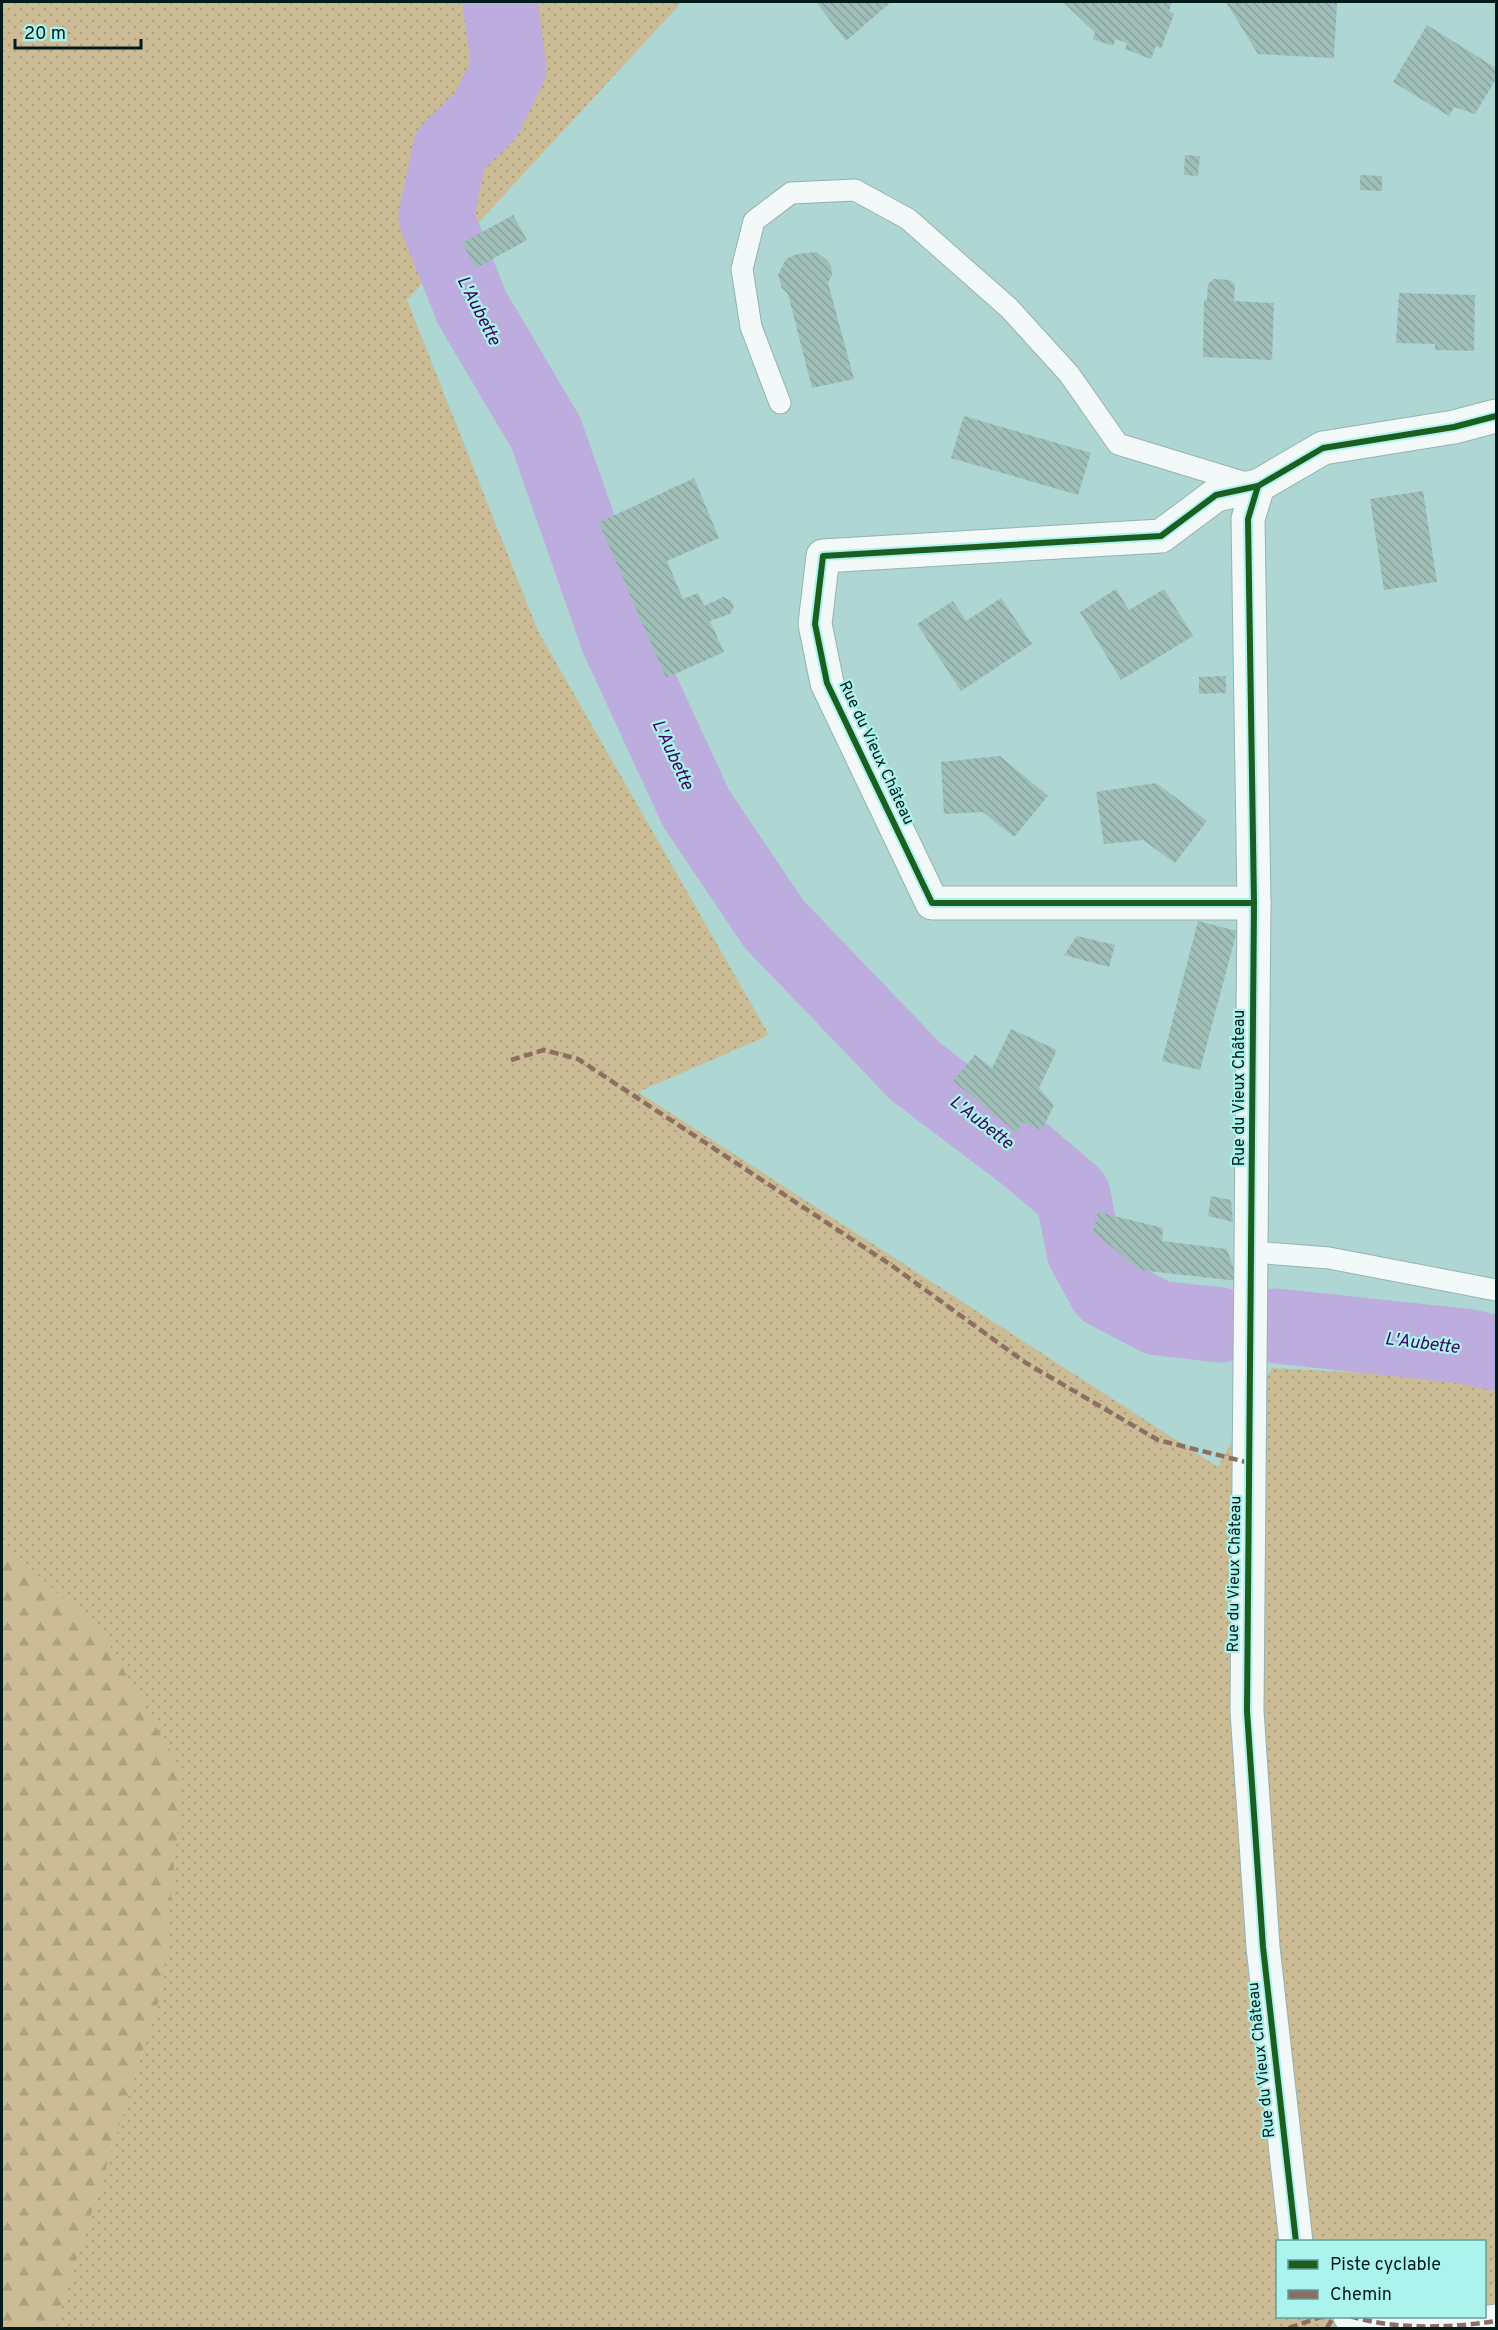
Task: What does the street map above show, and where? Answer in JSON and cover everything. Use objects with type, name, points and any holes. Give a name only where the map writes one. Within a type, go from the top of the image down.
[{"type":"street","name":"Rue du Vieux Château","points":[[1254,903],[932,903],[827,683],[815,624],[823,556],[1161,536],[1216,495],[1258,486],[1323,448],[1454,427],[1497,417]]},
{"type":"street","name":"Rue du Vieux Château","points":[[1258,486],[1248,519],[1254,903],[1247,1711],[1263,1947],[1296,2240]]},
{"type":"street","points":[[1356,2318],[1405,2326],[1497,2321]]},
{"type":"lane","points":[[780,403],[751,327],[742,269],[754,221],[791,193],[855,190],[908,219],[1009,308],[1069,374],[1118,444],[1258,486]]},
{"type":"lane","points":[[1252,1252],[1329,1258],[1497,1290]]},
{"type":"green space","points":[[2,2],[682,2],[407,300],[538,631],[769,1035],[638,1092],[1218,1467],[1272,1368],[1479,1379],[1496,1382],[1496,2328],[55,2328],[162,1991],[106,1640],[2,1541]]},
{"type":"green space","points":[[2,1541],[106,1639],[183,1773],[162,1991],[55,2328],[2,2328]]},
{"type":"building","points":[[816,2],[891,2],[846,41]]},
{"type":"building","points":[[1063,2],[1172,2],[1169,11],[1174,14],[1161,49],[1156,46],[1151,59],[1125,49],[1127,43],[1116,39],[1113,46],[1093,39],[1095,32]]},
{"type":"building","points":[[1226,2],[1337,2],[1334,58],[1258,54]]},
{"type":"building","points":[[1427,25],[1496,68],[1496,79],[1475,114],[1454,107],[1449,116],[1393,82]]},
{"type":"building","points":[[1185,155],[1200,156],[1198,176],[1184,175]]},
{"type":"building","points":[[1360,175],[1382,176],[1382,191],[1360,190]]},
{"type":"building","points":[[513,215],[527,240],[476,268],[462,243]]},
{"type":"building","points":[[816,252],[831,266],[832,275],[828,283],[854,379],[812,388],[788,294],[782,288],[778,275],[786,259],[797,254]]},
{"type":"building","points":[[1213,279],[1230,280],[1235,285],[1234,301],[1274,303],[1272,360],[1203,357],[1204,300],[1207,300],[1208,284]]},
{"type":"building","points":[[1399,293],[1475,295],[1474,351],[1435,350],[1435,344],[1396,343]]},
{"type":"building","points":[[964,416],[1091,453],[1078,495],[951,458]]},
{"type":"building","points":[[694,478],[719,538],[667,561],[683,599],[698,593],[704,606],[723,597],[730,600],[734,607],[730,614],[710,621],[724,652],[666,678],[600,525],[602,521]]},
{"type":"building","points":[[1423,491],[1437,582],[1384,590],[1370,499]]},
{"type":"building","points":[[1116,589],[1129,610],[1164,589],[1193,636],[1121,680],[1080,612]]},
{"type":"building","points":[[1001,598],[1032,644],[961,691],[917,624],[953,601],[966,621]]},
{"type":"building","points":[[1226,676],[1226,693],[1199,694],[1199,677]]},
{"type":"building","points":[[1000,756],[1048,796],[1014,837],[983,812],[944,814],[941,762]]},
{"type":"building","points":[[1156,783],[1207,821],[1175,863],[1143,840],[1104,844],[1096,792]]},
{"type":"building","points":[[1198,921],[1237,931],[1200,1070],[1162,1061]]},
{"type":"building","points":[[1077,936],[1115,945],[1109,967],[1064,955]]},
{"type":"building","points":[[1011,1029],[1057,1050],[1039,1088],[1054,1105],[1042,1130],[1022,1122],[1017,1133],[953,1081],[975,1055],[992,1068]]},
{"type":"building","points":[[1211,1196],[1231,1200],[1233,1222],[1208,1216]]},
{"type":"building","points":[[1098,1212],[1163,1228],[1162,1241],[1227,1249],[1238,1281],[1139,1270],[1093,1231]]},
{"type":"waterway","name":"L'Aubette","points":[[500,2],[509,68],[486,115],[450,150],[436,217],[472,308],[546,433],[618,639],[696,808],[774,924],[916,1072],[1026,1155],[1073,1195],[1084,1251],[1106,1291],[1158,1318],[1221,1325]]},
{"type":"waterway","name":"L'Aubette","points":[[1276,1326],[1464,1346],[1496,1353]]},
{"type":"marked path","points":[[511,1060],[544,1050],[578,1059],[891,1265],[1026,1363],[1158,1440],[1250,1463]]},
{"type":"marked path","points":[[1289,2328],[1318,2318]]},
{"type":"marked path","points":[[1327,2328],[1333,2318]]},
{"type":"marked path","points":[[1357,2318],[1404,2326],[1460,2325],[1496,2321]]},
{"type":"cycle path","points":[[1296,2240],[1263,1947],[1247,1711],[1254,903],[1248,519],[1258,486],[1323,448],[1454,427],[1496,416]]},
{"type":"cycle path","points":[[1254,903],[932,903],[827,683],[815,624],[823,556],[1161,536],[1216,495],[1258,486]]}]
